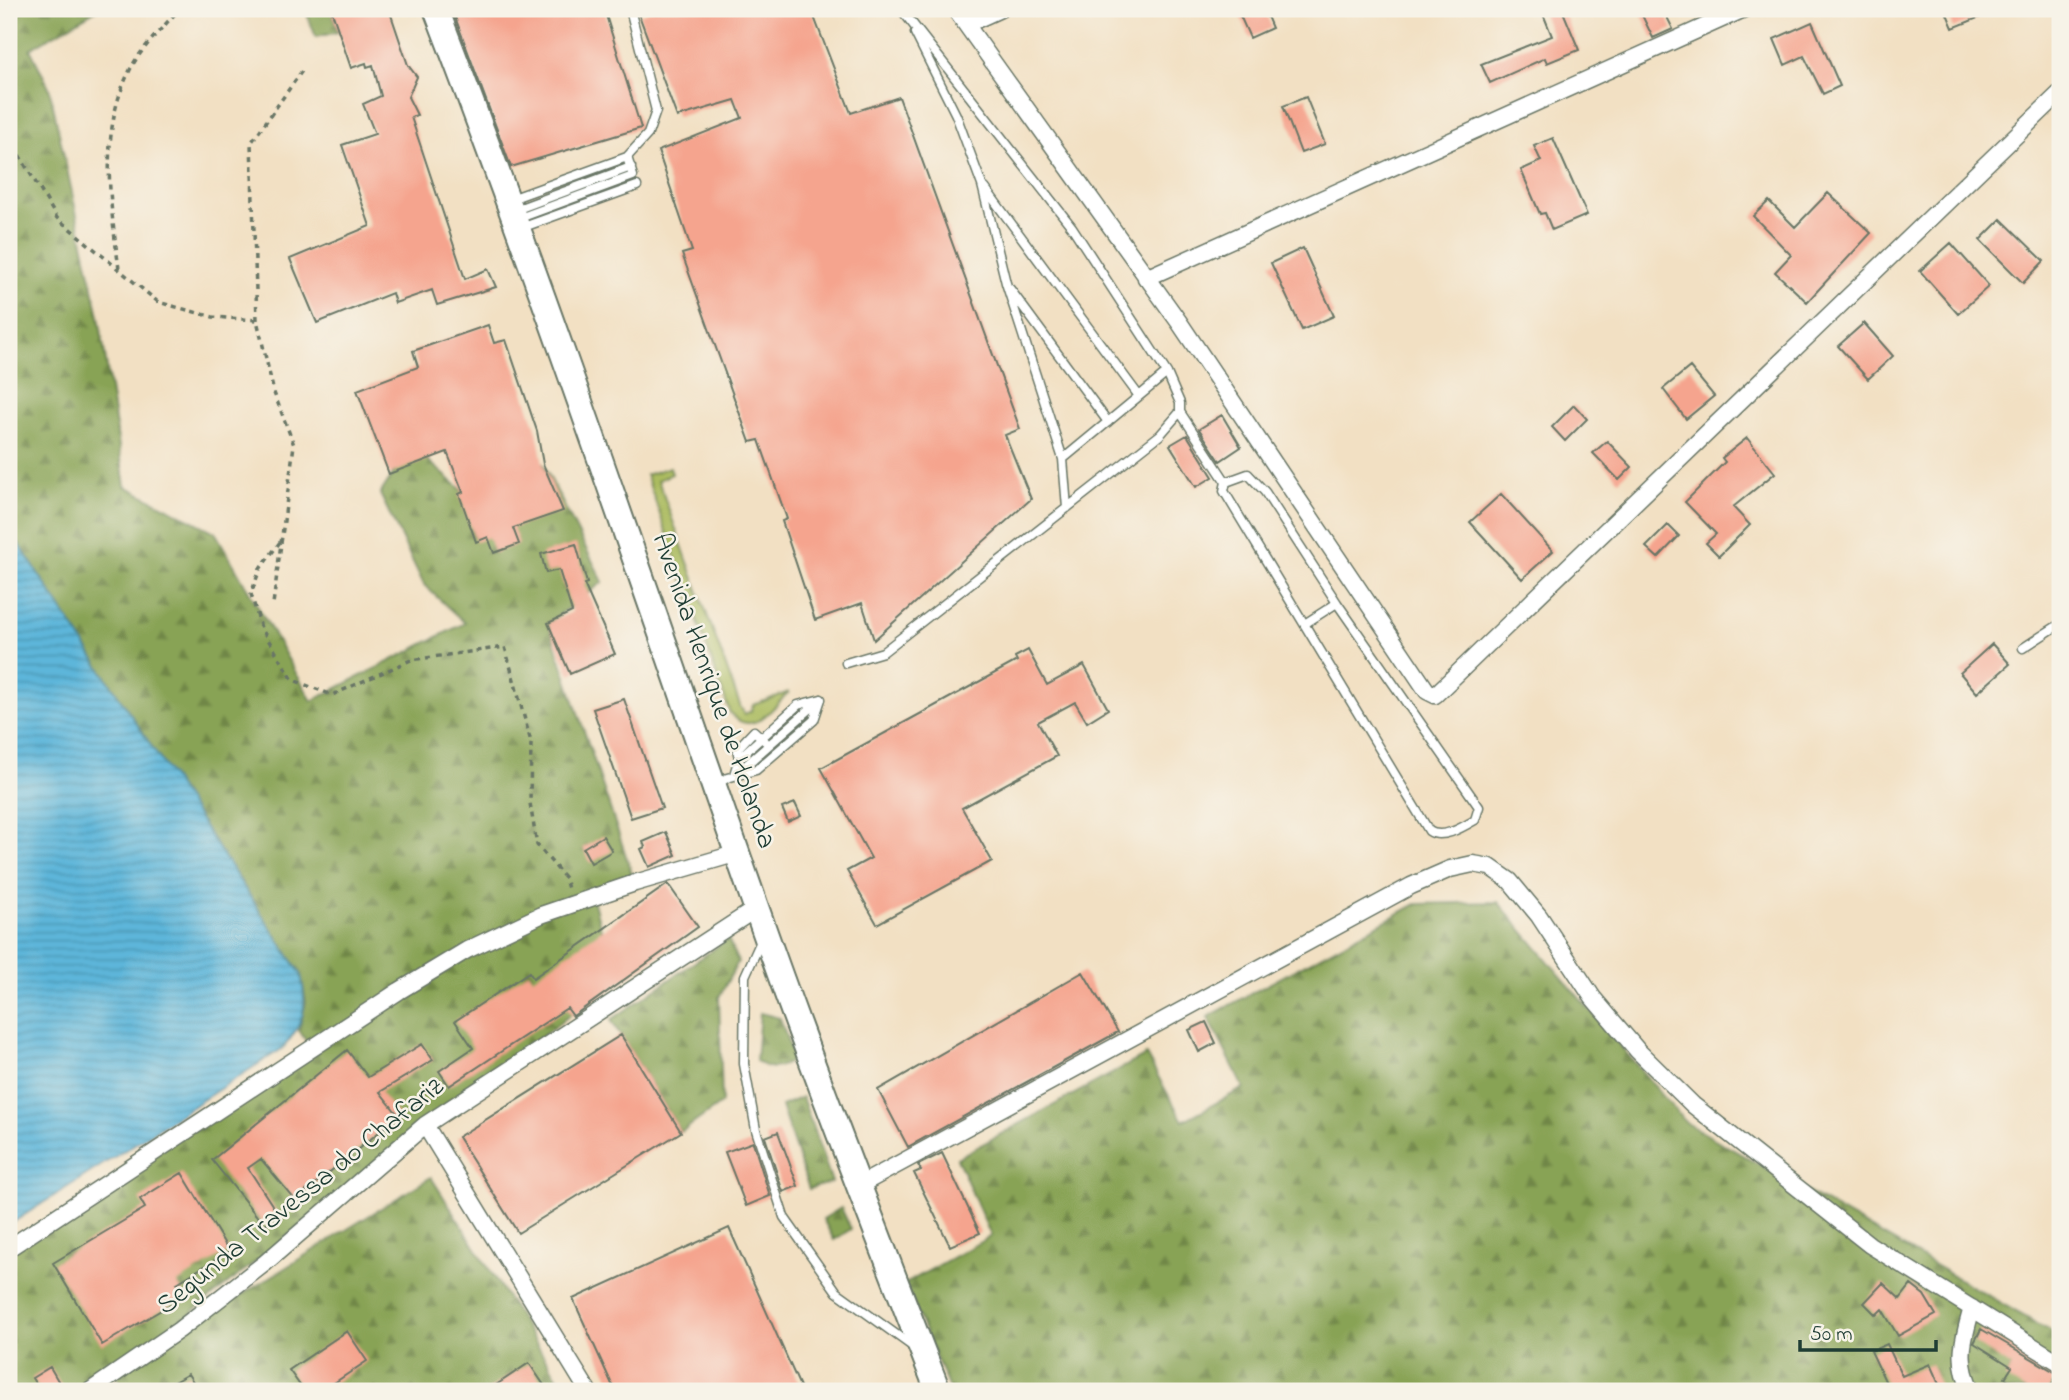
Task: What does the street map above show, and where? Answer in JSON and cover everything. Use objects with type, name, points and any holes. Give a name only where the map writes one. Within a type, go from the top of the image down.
[{"type":"main road","name":"Avenida Henrique de Holanda","points":[[436,9],[515,214],[724,781],[738,853],[765,932],[858,1186],[939,1391]]},
{"type":"street","points":[[955,9],[1146,278],[1427,691],[1435,695],[2060,93]]},
{"type":"street","points":[[967,24],[1000,9]]},
{"type":"street","points":[[1146,278],[1744,9]]},
{"type":"street","points":[[9,1248],[399,991],[467,950],[541,915],[738,853]]},
{"type":"street","points":[[858,1186],[1411,886],[1450,869],[1473,864],[1490,867],[1510,881],[1539,916],[1593,998],[1638,1051],[1693,1105],[1870,1245],[2060,1363]]},
{"type":"street","name":"Segunda Travessa do Chafariz","points":[[90,1391],[179,1329],[265,1263],[425,1125],[757,908]]},
{"type":"street","points":[[425,1125],[588,1391]]},
{"type":"street","points":[[1972,1308],[1961,1348],[1961,1364],[1972,1391]]},
{"type":"lane","points":[[515,214],[627,157],[648,134],[656,111],[629,9]]},
{"type":"lane","points":[[902,10],[956,115],[982,186],[1006,282],[1048,404],[1063,459],[1067,508]]},
{"type":"lane","points":[[902,10],[1072,227],[1167,373],[1180,403],[1180,412],[1226,482],[1224,491],[1429,831],[1435,835],[1444,834],[1475,820],[1479,807],[1337,603],[1253,476],[1244,473],[1226,482]]},
{"type":"lane","points":[[515,214],[632,172],[627,157]]},
{"type":"lane","points":[[515,214],[637,186]]},
{"type":"lane","points":[[982,186],[1139,396]]},
{"type":"lane","points":[[1006,282],[1108,422]]},
{"type":"lane","points":[[1063,459],[1167,373]]},
{"type":"lane","points":[[846,663],[883,653],[1160,435],[1180,412]]},
{"type":"lane","points":[[1306,623],[1337,603]]},
{"type":"lane","points":[[2023,648],[2060,624]]},
{"type":"lane","points":[[724,781],[821,699]]},
{"type":"lane","points":[[724,781],[757,770],[814,720],[821,699]]},
{"type":"lane","points":[[724,781],[739,758],[798,705],[821,699]]},
{"type":"lane","points":[[762,737],[775,754]]},
{"type":"lane","points":[[765,932],[745,976],[744,1064],[756,1130],[784,1217],[837,1292],[924,1355]]},
{"type":"path","points":[[119,271],[107,176],[116,111],[132,67],[178,9]]},
{"type":"path","points":[[274,604],[294,445],[274,393],[257,320],[251,143],[304,68]]},
{"type":"path","points":[[9,138],[57,218],[158,302],[213,317],[257,320]]},
{"type":"path","points":[[280,542],[260,569],[251,594],[261,628],[293,680],[332,695],[411,660],[505,648],[531,742],[530,803],[537,845],[565,878],[573,904]]},
{"type":"green space","points":[[25,9],[98,9],[30,49],[49,87],[99,316],[125,486],[215,532],[312,701],[465,623],[424,585],[380,494],[411,446],[463,491],[543,464],[603,582],[548,623],[635,883],[593,898],[614,981],[400,1146],[115,1374],[431,1177],[566,1391],[128,1391],[114,1374],[87,1391],[9,1391],[9,1252],[311,1049],[299,1030],[306,1002],[301,974],[9,529],[9,26]]},
{"type":"green space","points":[[305,9],[331,9],[338,32],[316,37]]},
{"type":"green space","points":[[670,467],[672,474],[658,480],[741,708],[745,714],[751,711],[753,705],[789,692],[761,719],[754,722],[738,720],[730,713],[646,475]]},
{"type":"green space","points":[[1498,902],[1685,1122],[2060,1337],[2060,1391],[950,1391],[905,1284],[991,1236],[957,1158],[1146,1055],[1183,1121],[1244,1088],[1208,1017],[1416,904]]},
{"type":"green space","points":[[728,939],[738,962],[719,997],[722,1103],[681,1132],[611,1020]]},
{"type":"green space","points":[[760,1013],[780,1018],[794,1060],[775,1068],[756,1061]]},
{"type":"green space","points":[[802,1097],[832,1182],[809,1189],[781,1106]]},
{"type":"green space","points":[[841,1208],[851,1229],[834,1240],[823,1219]]},
{"type":"water","points":[[9,529],[301,974],[304,1005],[296,1030],[283,1048],[9,1225]]},
{"type":"building","points":[[331,9],[389,9],[408,65],[417,77],[408,97],[417,115],[411,117],[465,279],[488,269],[496,287],[437,305],[432,290],[395,303],[392,293],[317,323],[290,259],[370,226],[342,145],[375,134],[363,104],[381,96],[373,65],[367,67],[366,63],[351,68]]},
{"type":"building","points":[[452,9],[604,9],[641,128],[511,167]]},
{"type":"building","points":[[655,9],[811,9],[851,113],[899,97],[1020,429],[1005,435],[1031,499],[874,640],[862,603],[815,620],[782,521],[787,519],[759,440],[750,442],[682,254],[692,251],[658,151],[742,118],[735,100],[677,117],[639,15]]},
{"type":"building","points":[[1237,9],[1264,9],[1272,28],[1250,38]]},
{"type":"building","points":[[1541,9],[1562,9],[1579,50],[1547,63],[1545,58],[1490,83],[1481,64],[1552,36]]},
{"type":"building","points":[[1639,9],[1663,9],[1673,29],[1653,38]]},
{"type":"building","points":[[1945,9],[2000,9],[1953,28]]},
{"type":"building","points":[[1812,22],[1840,86],[1823,94],[1804,56],[1785,65],[1774,39]]},
{"type":"building","points":[[1306,97],[1325,144],[1301,153],[1283,106]]},
{"type":"building","points":[[1553,138],[1587,215],[1552,230],[1545,213],[1540,214],[1521,170],[1541,161],[1534,146]]},
{"type":"building","points":[[1828,193],[1871,233],[1807,302],[1775,272],[1791,255],[1753,216],[1769,201],[1795,227]]},
{"type":"building","points":[[2001,219],[2044,261],[2023,283],[1980,240]]},
{"type":"building","points":[[1951,243],[1989,286],[1958,314],[1920,271]]},
{"type":"building","points":[[1303,248],[1334,316],[1302,330],[1271,263]]},
{"type":"building","points":[[1864,323],[1893,356],[1868,379],[1838,346]]},
{"type":"building","points":[[488,325],[494,343],[506,340],[537,431],[543,464],[563,511],[513,528],[519,544],[494,553],[488,537],[476,542],[459,494],[463,492],[447,452],[389,474],[357,390],[418,367],[413,351]]},
{"type":"building","points":[[1690,367],[1714,396],[1686,419],[1663,389]]},
{"type":"building","points":[[1574,405],[1587,419],[1565,441],[1552,427]]},
{"type":"building","points":[[1222,415],[1241,447],[1220,461],[1199,429]]},
{"type":"building","points":[[1187,435],[1213,477],[1196,487],[1170,445]]},
{"type":"building","points":[[1747,438],[1775,473],[1733,507],[1750,525],[1719,556],[1706,543],[1716,534],[1685,502],[1725,462],[1722,458]]},
{"type":"building","points":[[1607,441],[1632,467],[1619,480],[1593,453]]},
{"type":"building","points":[[1501,494],[1553,551],[1522,579],[1470,522]]},
{"type":"building","points":[[1668,525],[1679,536],[1658,558],[1646,547]]},
{"type":"building","points":[[576,544],[587,583],[584,584],[615,654],[570,674],[548,623],[572,612],[559,570],[546,573],[541,554]]},
{"type":"building","points":[[1992,644],[2010,664],[1977,693],[1960,673]]},
{"type":"building","points":[[1028,650],[1047,685],[1084,665],[1108,709],[1087,722],[1075,702],[1038,722],[1057,756],[962,808],[992,861],[877,924],[847,871],[871,858],[821,768],[1017,661],[1015,657]]},
{"type":"building","points":[[624,699],[662,808],[631,818],[593,709]]},
{"type":"building","points":[[795,803],[801,816],[788,822],[782,808]]},
{"type":"building","points":[[666,832],[676,855],[649,867],[641,849],[645,847],[643,842]]},
{"type":"building","points":[[603,836],[612,851],[591,863],[583,848]]},
{"type":"building","points":[[668,884],[698,927],[573,1016],[567,1008],[449,1086],[439,1071],[473,1048],[455,1021],[529,972],[533,978]]},
{"type":"building","points":[[1083,972],[1118,1032],[908,1147],[878,1090]]},
{"type":"building","points":[[1206,1022],[1216,1043],[1199,1052],[1189,1030]]},
{"type":"building","points":[[621,1035],[681,1132],[518,1233],[458,1137]]},
{"type":"building","points":[[422,1044],[433,1060],[380,1092],[399,1116],[295,1200],[261,1159],[248,1168],[278,1214],[264,1225],[212,1160],[347,1050],[368,1077]]},
{"type":"building","points":[[778,1132],[798,1186],[783,1192],[765,1137]]},
{"type":"building","points":[[753,1142],[770,1196],[746,1206],[725,1152]]},
{"type":"building","points":[[942,1153],[980,1233],[950,1246],[914,1173],[921,1170],[918,1165]]},
{"type":"building","points":[[182,1173],[229,1251],[177,1283],[185,1296],[102,1345],[53,1263],[145,1208],[140,1199]]},
{"type":"building","points":[[729,1228],[802,1391],[615,1391],[573,1299]]},
{"type":"building","points":[[1883,1283],[1900,1299],[1911,1285],[1924,1295],[1936,1315],[1898,1336],[1882,1309],[1876,1315],[1864,1303]]},
{"type":"building","points":[[1981,1329],[2058,1374],[2048,1391],[2026,1391],[2005,1378],[2012,1367],[1974,1343]]},
{"type":"building","points":[[347,1331],[367,1361],[322,1391],[304,1391],[289,1370]]},
{"type":"building","points":[[1887,1344],[1902,1376],[1930,1364],[1942,1391],[1866,1391],[1886,1383],[1871,1351]]},
{"type":"building","points":[[529,1363],[548,1391],[487,1391]]},
{"type":"building","points":[[50,1367],[64,1391],[40,1391],[32,1378]]},
{"type":"building","points":[[188,1374],[199,1391],[158,1391]]}]
